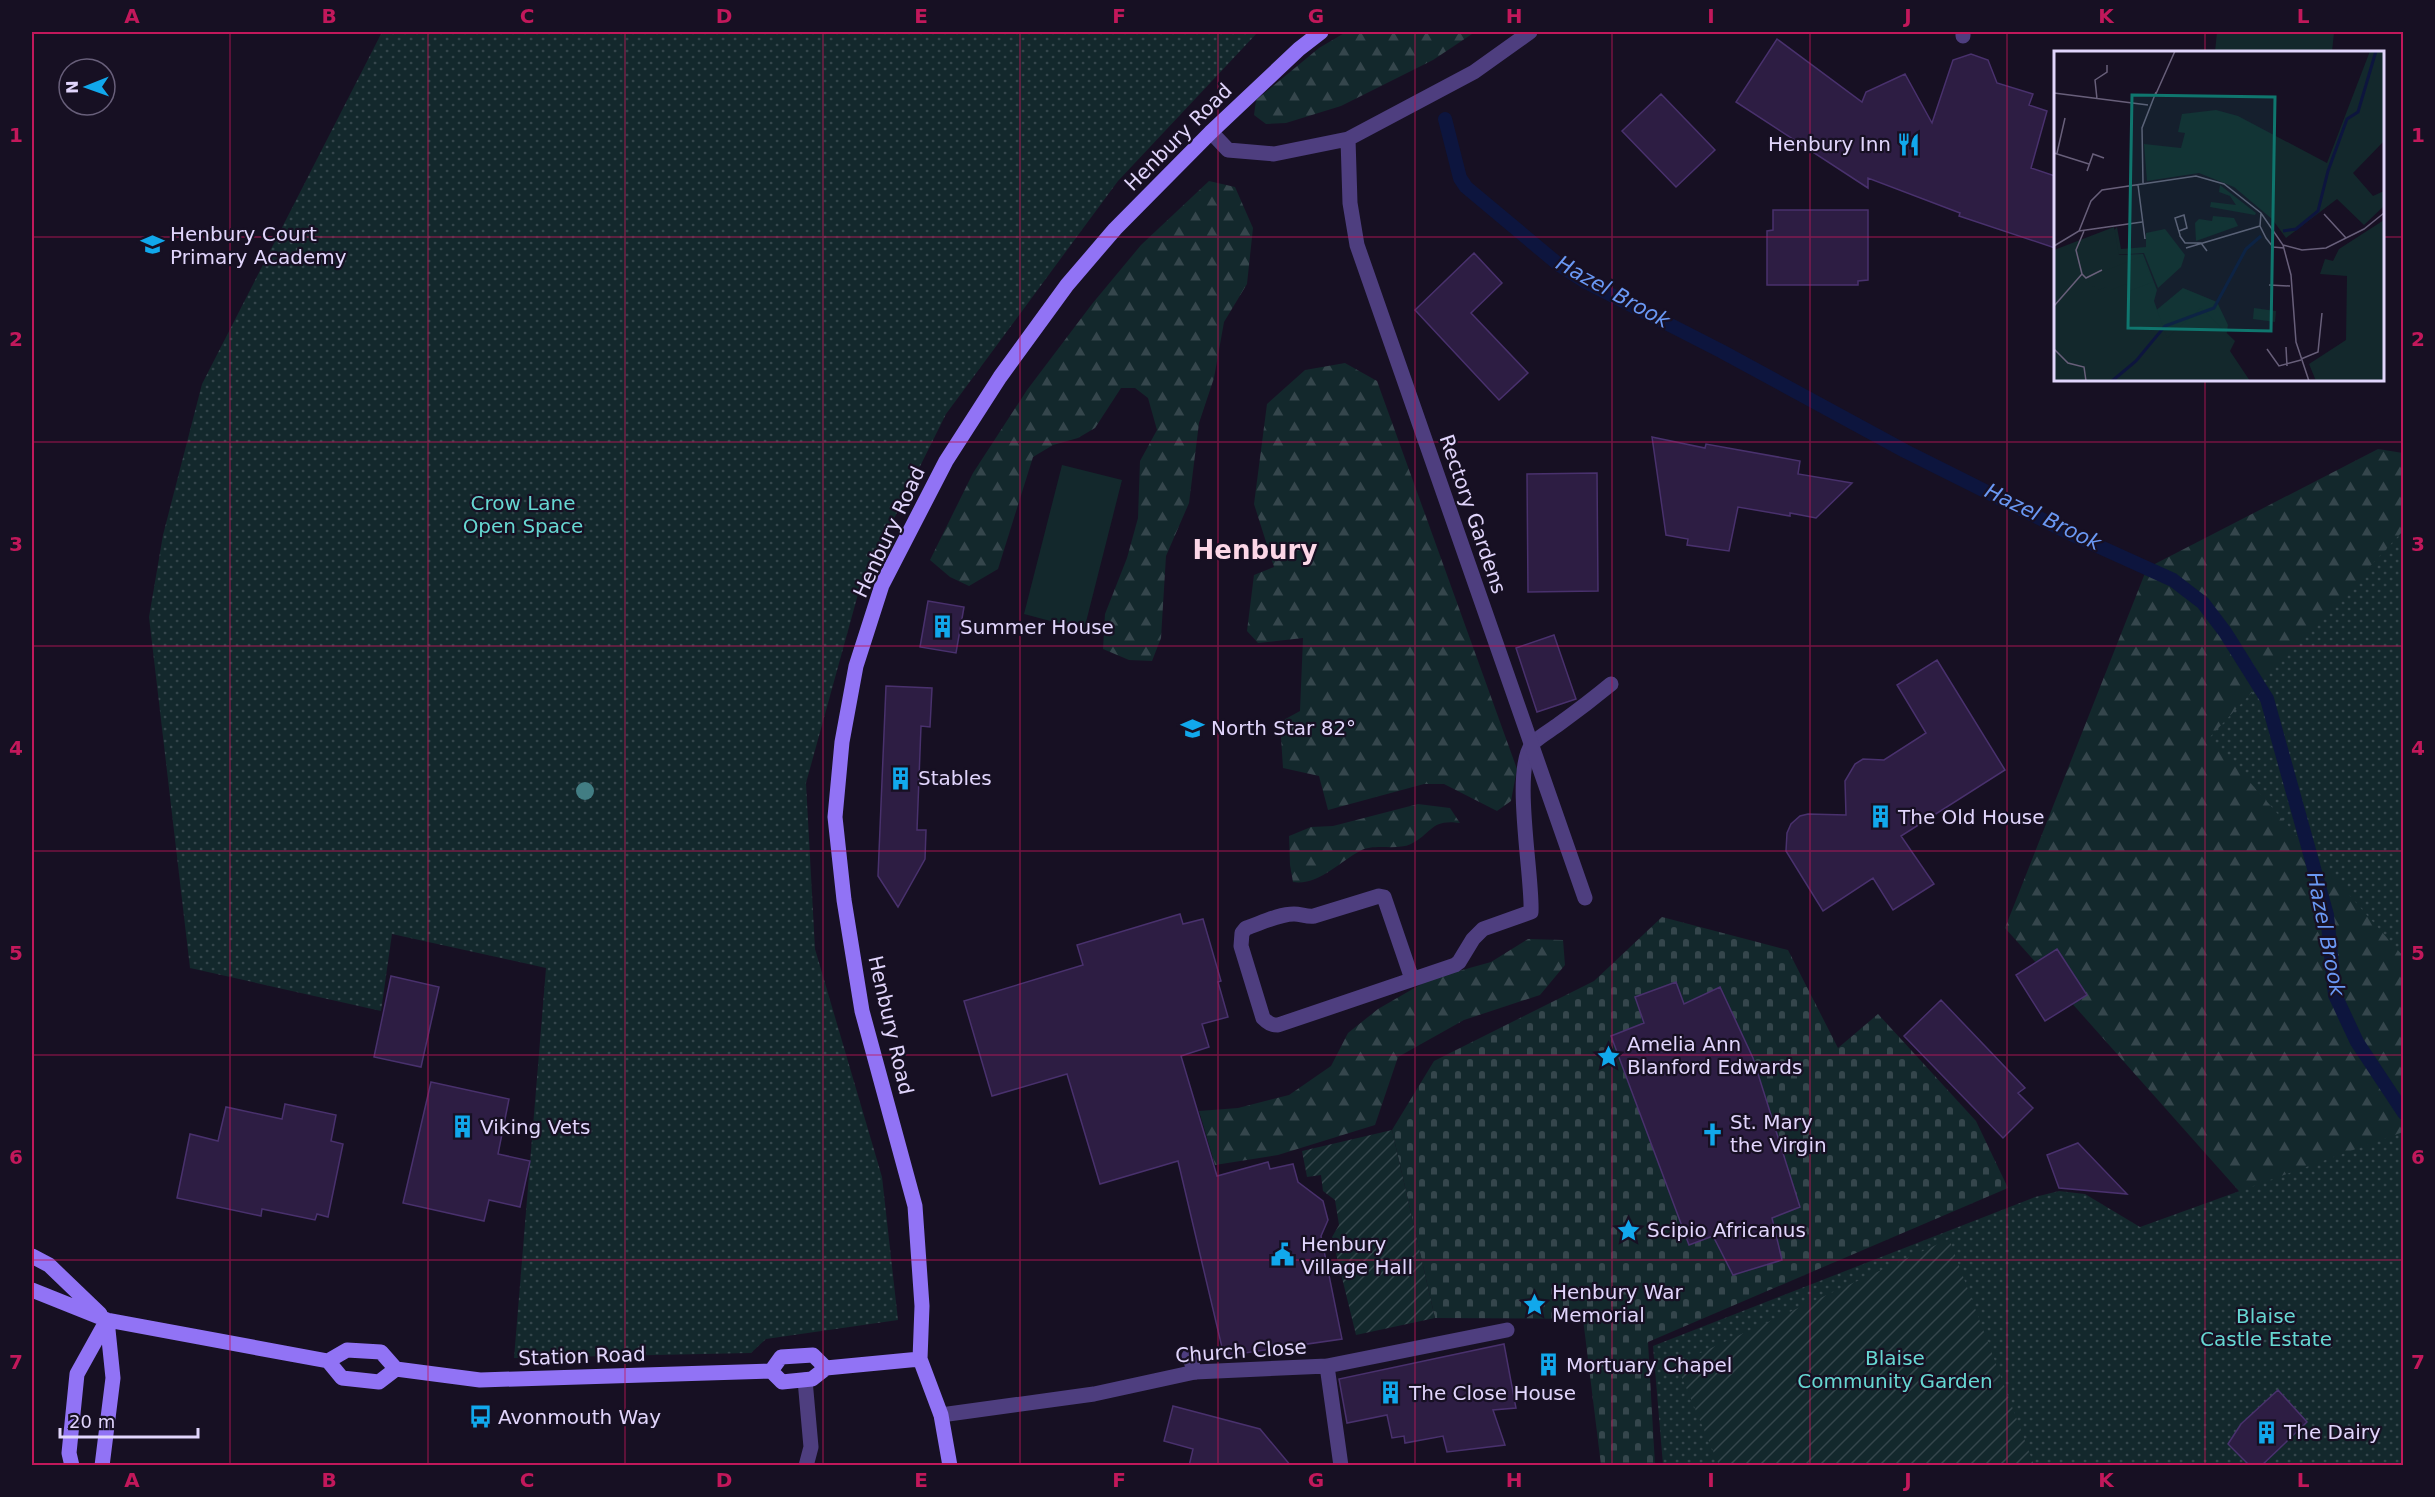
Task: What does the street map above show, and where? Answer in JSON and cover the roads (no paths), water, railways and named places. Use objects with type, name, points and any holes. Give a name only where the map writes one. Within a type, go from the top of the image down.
[{"type":"main road","name":"Henbury Road","points":[[950,1466],[941,1415],[920,1359],[922,1306],[915,1206],[862,1011],[844,900],[835,817],[842,742],[856,666],[882,585],[946,461],[1000,377],[1067,285],[1108,237],[1211,132],[1299,49],[1322,32]]},
{"type":"main road","points":[[32,1256],[49,1265],[107,1320],[113,1378],[102,1466]]},
{"type":"main road","points":[[32,1290],[107,1320],[328,1361],[342,1378],[379,1382],[396,1369]]},
{"type":"main road","points":[[72,1466],[69,1453],[77,1374],[107,1320]]},
{"type":"main road","name":"Station Road","points":[[328,1361],[347,1350],[381,1353],[396,1369],[480,1380],[771,1371],[782,1382],[805,1380]]},
{"type":"main road","points":[[771,1371],[781,1357],[813,1355],[826,1368]]},
{"type":"main road","points":[[805,1380],[812,1379],[826,1368],[920,1359]]},
{"type":"street","points":[[1211,132],[1228,150],[1274,154],[1348,139],[1441,92],[1474,72],[1530,32]]},
{"type":"street","name":"Rectory Gardens","points":[[1348,139],[1350,204],[1357,245],[1586,898]]},
{"type":"street","points":[[1412,979],[1384,897],[1379,896],[1314,916],[1286,915],[1246,928],[1242,933],[1241,946],[1263,1018],[1267,1023],[1273,1025],[1278,1025],[1412,979],[1459,962],[1473,939],[1483,930],[1531,912],[1532,895],[1523,788],[1526,761],[1532,744],[1611,684]]},
{"type":"street","name":"Church Close","points":[[941,1415],[1094,1394],[1195,1372],[1328,1366],[1507,1330]]},
{"type":"street","points":[[1189,1356],[1195,1372]]},
{"type":"street","points":[[1328,1366],[1341,1466]]},
{"type":"street","points":[[805,1380],[811,1447],[806,1466]]},
{"type":"waterway","name":"Hazel Brook","points":[[1445,119],[1460,178],[1466,187],[1558,264],[1586,282],[1721,351],[1905,451],[2069,533],[2173,580],[2203,603],[2225,632],[2267,699],[2327,915],[2335,995],[2357,1042],[2404,1113]]},
{"type":"place","name":"Henbury Inn","points":[[1909,144]]},
{"type":"place","name":"Henbury Court Primary Academy","points":[[152,245]]},
{"type":"place","name":"Summer House","points":[[942,627]]},
{"type":"place","name":"North Star 82°","points":[[1193,728]]},
{"type":"place","name":"Stables","points":[[900,778]]},
{"type":"place","name":"The Old House","points":[[1880,817]]},
{"type":"place","name":"Amelia Ann Blanford Edwards","points":[[1609,1056]]},
{"type":"place","name":"Viking Vets","points":[[462,1127]]},
{"type":"place","name":"St. Mary the Virgin","points":[[1712,1134]]},
{"type":"place","name":"Scipio Africanus","points":[[1629,1230]]},
{"type":"place","name":"Henbury Village Hall","points":[[1283,1255]]},
{"type":"place","name":"Henbury War Memorial","points":[[1534,1304]]},
{"type":"place","name":"Mortuary Chapel","points":[[1548,1365]]},
{"type":"place","name":"The Close House","points":[[1391,1393]]},
{"type":"place","name":"Avonmouth Way","points":[[480,1417]]},
{"type":"place","name":"The Dairy","points":[[2266,1432]]},
{"type":"district","name":"Henbury","points":[[1255,550]]},
{"type":"park label","name":"Crow Lane Open Space","points":[[523,514]]},
{"type":"park label","name":"Blaise Castle Estate","points":[[2266,1328]]},
{"type":"park label","name":"Blaise Community Garden","points":[[1895,1370]]}]
